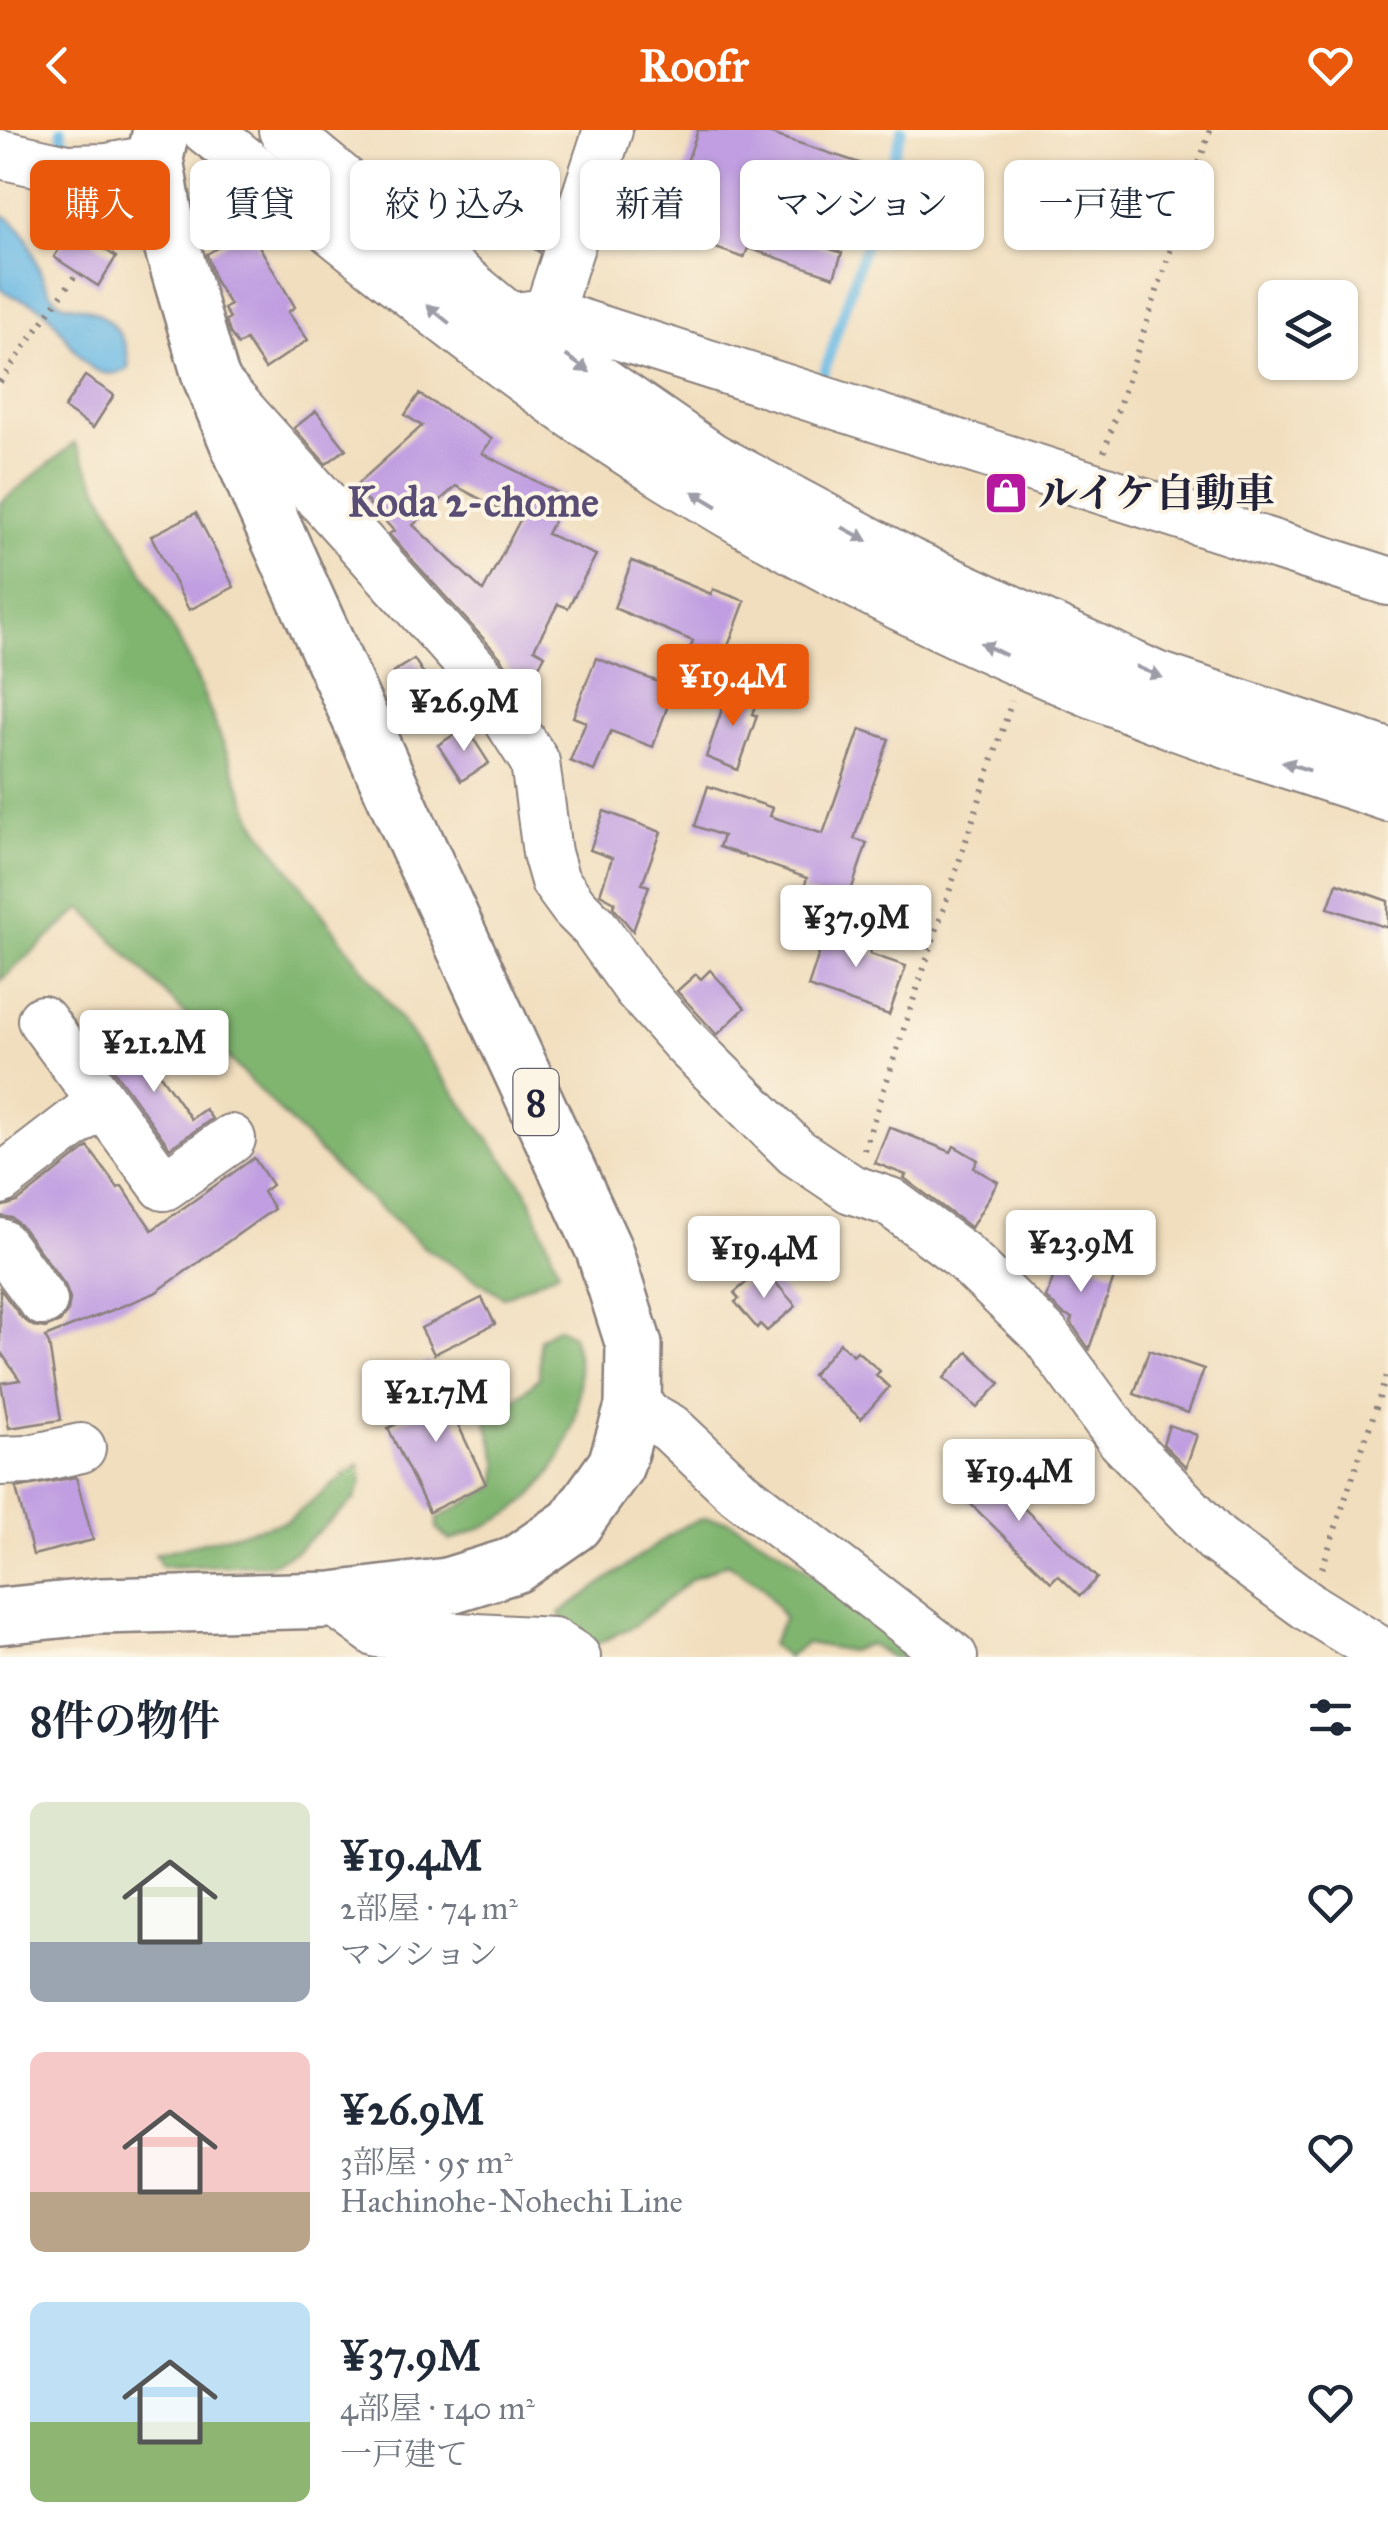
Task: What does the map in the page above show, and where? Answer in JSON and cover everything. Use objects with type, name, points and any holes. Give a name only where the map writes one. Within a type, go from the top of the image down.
[{"type":"main road","name":"8","points":[[0,1616],[100,1606],[332,1600],[447,1586],[515,1566],[574,1524],[616,1465],[634,1407],[634,1345],[604,1250],[262,501],[210,375],[170,239]]},
{"type":"street","points":[[206,130],[510,372],[669,478],[793,550],[1024,664],[1174,725],[1388,797]]},
{"type":"street","points":[[282,130],[712,456],[908,562],[1154,675],[1388,752]]},
{"type":"street","points":[[528,315],[608,130]]},
{"type":"street","points":[[0,154],[30,161]]},
{"type":"street","points":[[528,315],[1388,581]]},
{"type":"street","points":[[210,375],[480,676],[534,762],[546,853],[555,882],[574,908],[594,926],[638,989],[686,1043],[796,1152],[851,1189],[890,1202],[962,1255],[1045,1335],[1121,1439],[1216,1538],[1308,1607],[1388,1656]]},
{"type":"street","points":[[42,1020],[164,1186],[232,1139]]},
{"type":"street","points":[[0,1180],[100,1103]]},
{"type":"street","points":[[0,1242],[44,1301]]},
{"type":"street","points":[[634,1407],[670,1428],[738,1492],[953,1657]]},
{"type":"street","points":[[0,1461],[27,1460],[80,1448]]},
{"type":"street","points":[[332,1600],[378,1633],[553,1642],[576,1657]]},
{"type":"path","points":[[1092,488],[1210,130]]},
{"type":"path","points":[[0,382],[77,273]]},
{"type":"path","points":[[851,1189],[1024,664]]},
{"type":"path","points":[[1308,1607],[1388,1372]]},
{"type":"green space","points":[[75,443],[190,661],[255,823],[527,1191],[559,1271],[504,1297],[425,1248],[342,1175],[82,908],[0,981],[0,503]]},
{"type":"green space","points":[[557,1327],[572,1335],[577,1356],[578,1399],[568,1441],[547,1478],[532,1495],[494,1522],[450,1541],[437,1529],[437,1519],[496,1486],[499,1464],[486,1419],[504,1409],[539,1378],[540,1339]]},
{"type":"green space","points":[[359,1464],[362,1482],[354,1500],[295,1552],[271,1564],[162,1567],[155,1554],[287,1521]]},
{"type":"green space","points":[[704,1518],[729,1521],[782,1551],[923,1657],[891,1657],[868,1644],[850,1651],[806,1643],[787,1657],[771,1645],[784,1618],[763,1587],[727,1563],[692,1579],[634,1626],[596,1644],[566,1624],[560,1613],[683,1526]]},
{"type":"water","points":[[0,214],[21,229],[46,286],[57,300],[97,313],[119,333],[127,350],[128,369],[113,374],[89,366],[44,310],[0,289]]},
{"type":"building","points":[[698,130],[759,130],[851,160],[740,160],[740,250],[747,250],[744,258],[720,250],[720,160],[688,160]]},
{"type":"building","points":[[59,250],[106,250],[116,257],[98,286],[54,257]]},
{"type":"building","points":[[214,250],[261,250],[295,307],[288,312],[308,340],[265,369],[246,340],[238,345],[230,333],[226,320],[230,318],[224,309],[230,305],[215,281],[207,254]]},
{"type":"building","points":[[754,250],[833,250],[842,253],[834,277]]},
{"type":"building","points":[[85,376],[114,395],[93,428],[64,408]]},
{"type":"building","points":[[419,394],[492,439],[482,453],[566,497],[547,534],[596,555],[568,608],[558,604],[534,649],[545,655],[529,685],[513,676],[389,534],[394,531],[354,487],[422,426],[405,415]],"holes":[[[456,486],[520,520],[483,591],[413,525]]]},
{"type":"building","points":[[316,411],[346,449],[326,464],[294,428]]},
{"type":"building","points":[[196,513],[234,587],[189,610],[151,536]]},
{"type":"building","points":[[632,561],[711,594],[713,589],[745,601],[707,702],[675,690],[693,641],[614,608]]},
{"type":"building","points":[[596,658],[674,688],[653,747],[611,731],[594,771],[570,761],[586,722],[573,717]]},
{"type":"building","points":[[414,659],[431,685],[410,699],[393,672]]},
{"type":"building","points":[[729,688],[758,699],[752,714],[757,716],[738,770],[706,757]]},
{"type":"building","points":[[466,727],[489,763],[461,781],[438,745]]},
{"type":"building","points":[[860,729],[889,739],[854,839],[867,843],[846,906],[803,891],[807,878],[719,847],[723,836],[695,826],[708,786],[773,808],[770,816],[823,834]]},
{"type":"building","points":[[604,811],[661,832],[642,884],[649,886],[633,931],[613,907],[615,902],[600,894],[612,858],[590,850]]},
{"type":"building","points":[[1337,883],[1388,901],[1388,928],[1328,908]]},
{"type":"building","points":[[830,920],[875,937],[870,954],[906,966],[889,1015],[808,987]]},
{"type":"building","points":[[710,970],[745,1008],[717,1035],[677,991],[696,974],[701,979]]},
{"type":"building","points":[[135,1039],[191,1119],[205,1109],[212,1119],[170,1148],[106,1060]]},
{"type":"building","points":[[889,1127],[951,1152],[954,1146],[978,1160],[974,1168],[998,1182],[971,1228],[904,1178],[906,1175],[875,1163]]},
{"type":"building","points":[[88,1147],[118,1188],[122,1186],[152,1230],[254,1158],[272,1185],[263,1192],[274,1209],[155,1293],[45,1337],[61,1420],[9,1428],[1,1383],[20,1380],[0,1351],[0,1289],[22,1318],[45,1328],[60,1322],[70,1299],[65,1285],[22,1227],[12,1218],[0,1216],[0,1207],[17,1202]]},
{"type":"building","points":[[1060,1258],[1116,1272],[1089,1349],[1071,1323],[1072,1318],[1046,1298]]},
{"type":"building","points":[[763,1268],[796,1306],[767,1331],[760,1324],[757,1328],[735,1302],[739,1299],[734,1293]]},
{"type":"building","points":[[482,1298],[495,1324],[434,1354],[421,1328]]},
{"type":"building","points":[[840,1343],[853,1355],[857,1351],[880,1371],[876,1375],[889,1387],[861,1419],[812,1375]]},
{"type":"building","points":[[1149,1350],[1204,1369],[1188,1413],[1134,1394]]},
{"type":"building","points":[[968,1352],[1000,1383],[977,1408],[944,1378]]},
{"type":"building","points":[[428,1361],[486,1484],[429,1512],[388,1428],[426,1410],[404,1377]]},
{"type":"building","points":[[1169,1425],[1197,1435],[1186,1467],[1163,1444]]},
{"type":"building","points":[[976,1459],[990,1473],[999,1463],[1024,1487],[1013,1498],[1097,1578],[1080,1596],[1058,1575],[1051,1582],[947,1481]]},
{"type":"building","points":[[76,1477],[93,1540],[33,1555],[16,1488]]},
{"type":"waterway","points":[[61,130],[63,141],[72,146]]},
{"type":"waterway","points":[[820,385],[902,130]]},
{"type":"place","name":"ルイケ自動車","points":[[1006,493]]},
{"type":"district","name":"Koda 2-chome","points":[[473,501]]}]
